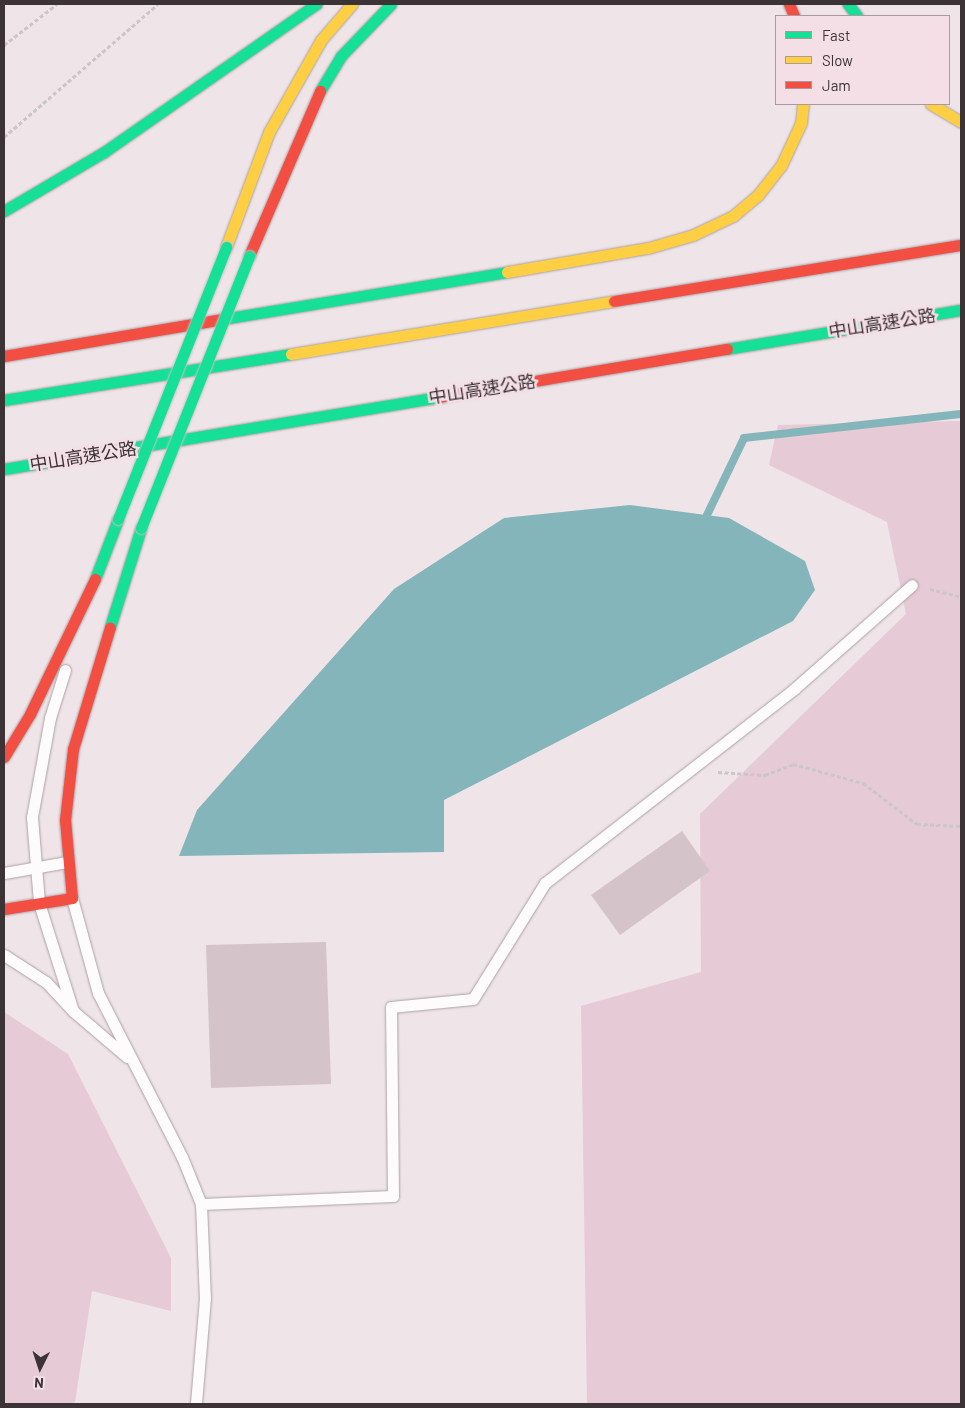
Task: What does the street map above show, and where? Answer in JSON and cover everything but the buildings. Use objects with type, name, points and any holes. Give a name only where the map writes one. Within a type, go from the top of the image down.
[{"type":"highway","points":[[4,211],[104,152],[316,4]]},
{"type":"highway","points":[[4,756],[30,714],[87,600],[226,247],[269,132],[321,40],[352,4]]},
{"type":"highway","points":[[4,910],[72,898],[64,820],[73,749],[141,528],[249,256],[314,102],[341,56],[391,4]]},
{"type":"highway","points":[[848,4],[855,15]]},
{"type":"highway","points":[[4,356],[648,248],[693,235],[733,216],[758,195],[781,166],[801,123],[803,105]]},
{"type":"highway","points":[[933,105],[961,122]]},
{"type":"highway","points":[[4,400],[961,245]]},
{"type":"highway","name":"中山高速公路","points":[[4,469],[961,310]]},
{"type":"highway","points":[[4,474],[22,466]]},
{"type":"lane","points":[[201,1204],[393,1196],[391,1007],[473,999],[545,882],[686,770],[794,689],[912,585]]},
{"type":"lane","points":[[73,1011],[39,903],[33,868],[32,817],[50,718],[87,600]]},
{"type":"lane","points":[[4,873],[67,862]]},
{"type":"lane","points":[[72,898],[98,993],[130,1059],[182,1157],[201,1204],[205,1298],[196,1404]]},
{"type":"lane","points":[[4,955],[46,982],[73,1011],[130,1059]]},
{"type":"path","points":[[4,45],[57,4]]},
{"type":"path","points":[[4,136],[158,4]]},
{"type":"path","points":[[912,585],[961,597]]},
{"type":"path","points":[[686,770],[765,775],[793,764],[863,783],[918,824],[961,826]]},
{"type":"shaded area","points":[[961,421],[961,1404],[587,1404],[581,1006],[701,972],[700,814],[906,614],[887,522],[769,465],[778,425]]},
{"type":"shaded area","points":[[4,1012],[68,1054],[171,1258],[171,1311],[92,1291],[75,1402],[69,1404],[4,1404]]},
{"type":"water","points":[[630,505],[729,518],[805,561],[815,590],[793,621],[444,800],[444,852],[179,856],[197,810],[394,589],[504,518]]},
{"type":"waterway","points":[[707,515],[744,438],[961,414]]},
{"type":"traffic: fast","points":[[4,211],[104,152],[316,4]]},
{"type":"traffic: fast","points":[[320,91],[341,56],[391,4]]},
{"type":"traffic: fast","points":[[848,4],[856,15]]},
{"type":"traffic: fast","points":[[118,519],[226,247]]},
{"type":"traffic: fast","points":[[141,528],[249,256]]},
{"type":"traffic: fast","points":[[223,319],[507,272]]},
{"type":"traffic: fast","points":[[727,349],[961,310]]},
{"type":"traffic: fast","points":[[4,400],[291,354]]},
{"type":"traffic: fast","points":[[4,469],[439,397]]},
{"type":"traffic: fast","points":[[95,579],[118,519]]},
{"type":"traffic: fast","points":[[110,627],[141,528]]},
{"type":"traffic: slow","points":[[226,247],[269,132],[321,40],[352,4]]},
{"type":"traffic: slow","points":[[507,272],[648,248],[693,235],[733,216],[758,195],[781,166],[801,123],[803,105]]},
{"type":"traffic: slow","points":[[933,105],[961,122]]},
{"type":"traffic: slow","points":[[291,354],[614,301]]},
{"type":"traffic: jam","points":[[789,4],[794,15]]},
{"type":"traffic: jam","points":[[249,256],[320,91]]},
{"type":"traffic: jam","points":[[614,301],[961,245]]},
{"type":"traffic: jam","points":[[4,356],[223,319]]},
{"type":"traffic: jam","points":[[439,397],[727,349]]},
{"type":"traffic: jam","points":[[4,757],[30,714],[95,579]]},
{"type":"traffic: jam","points":[[4,909],[72,898],[65,820],[73,749],[110,627]]}]
